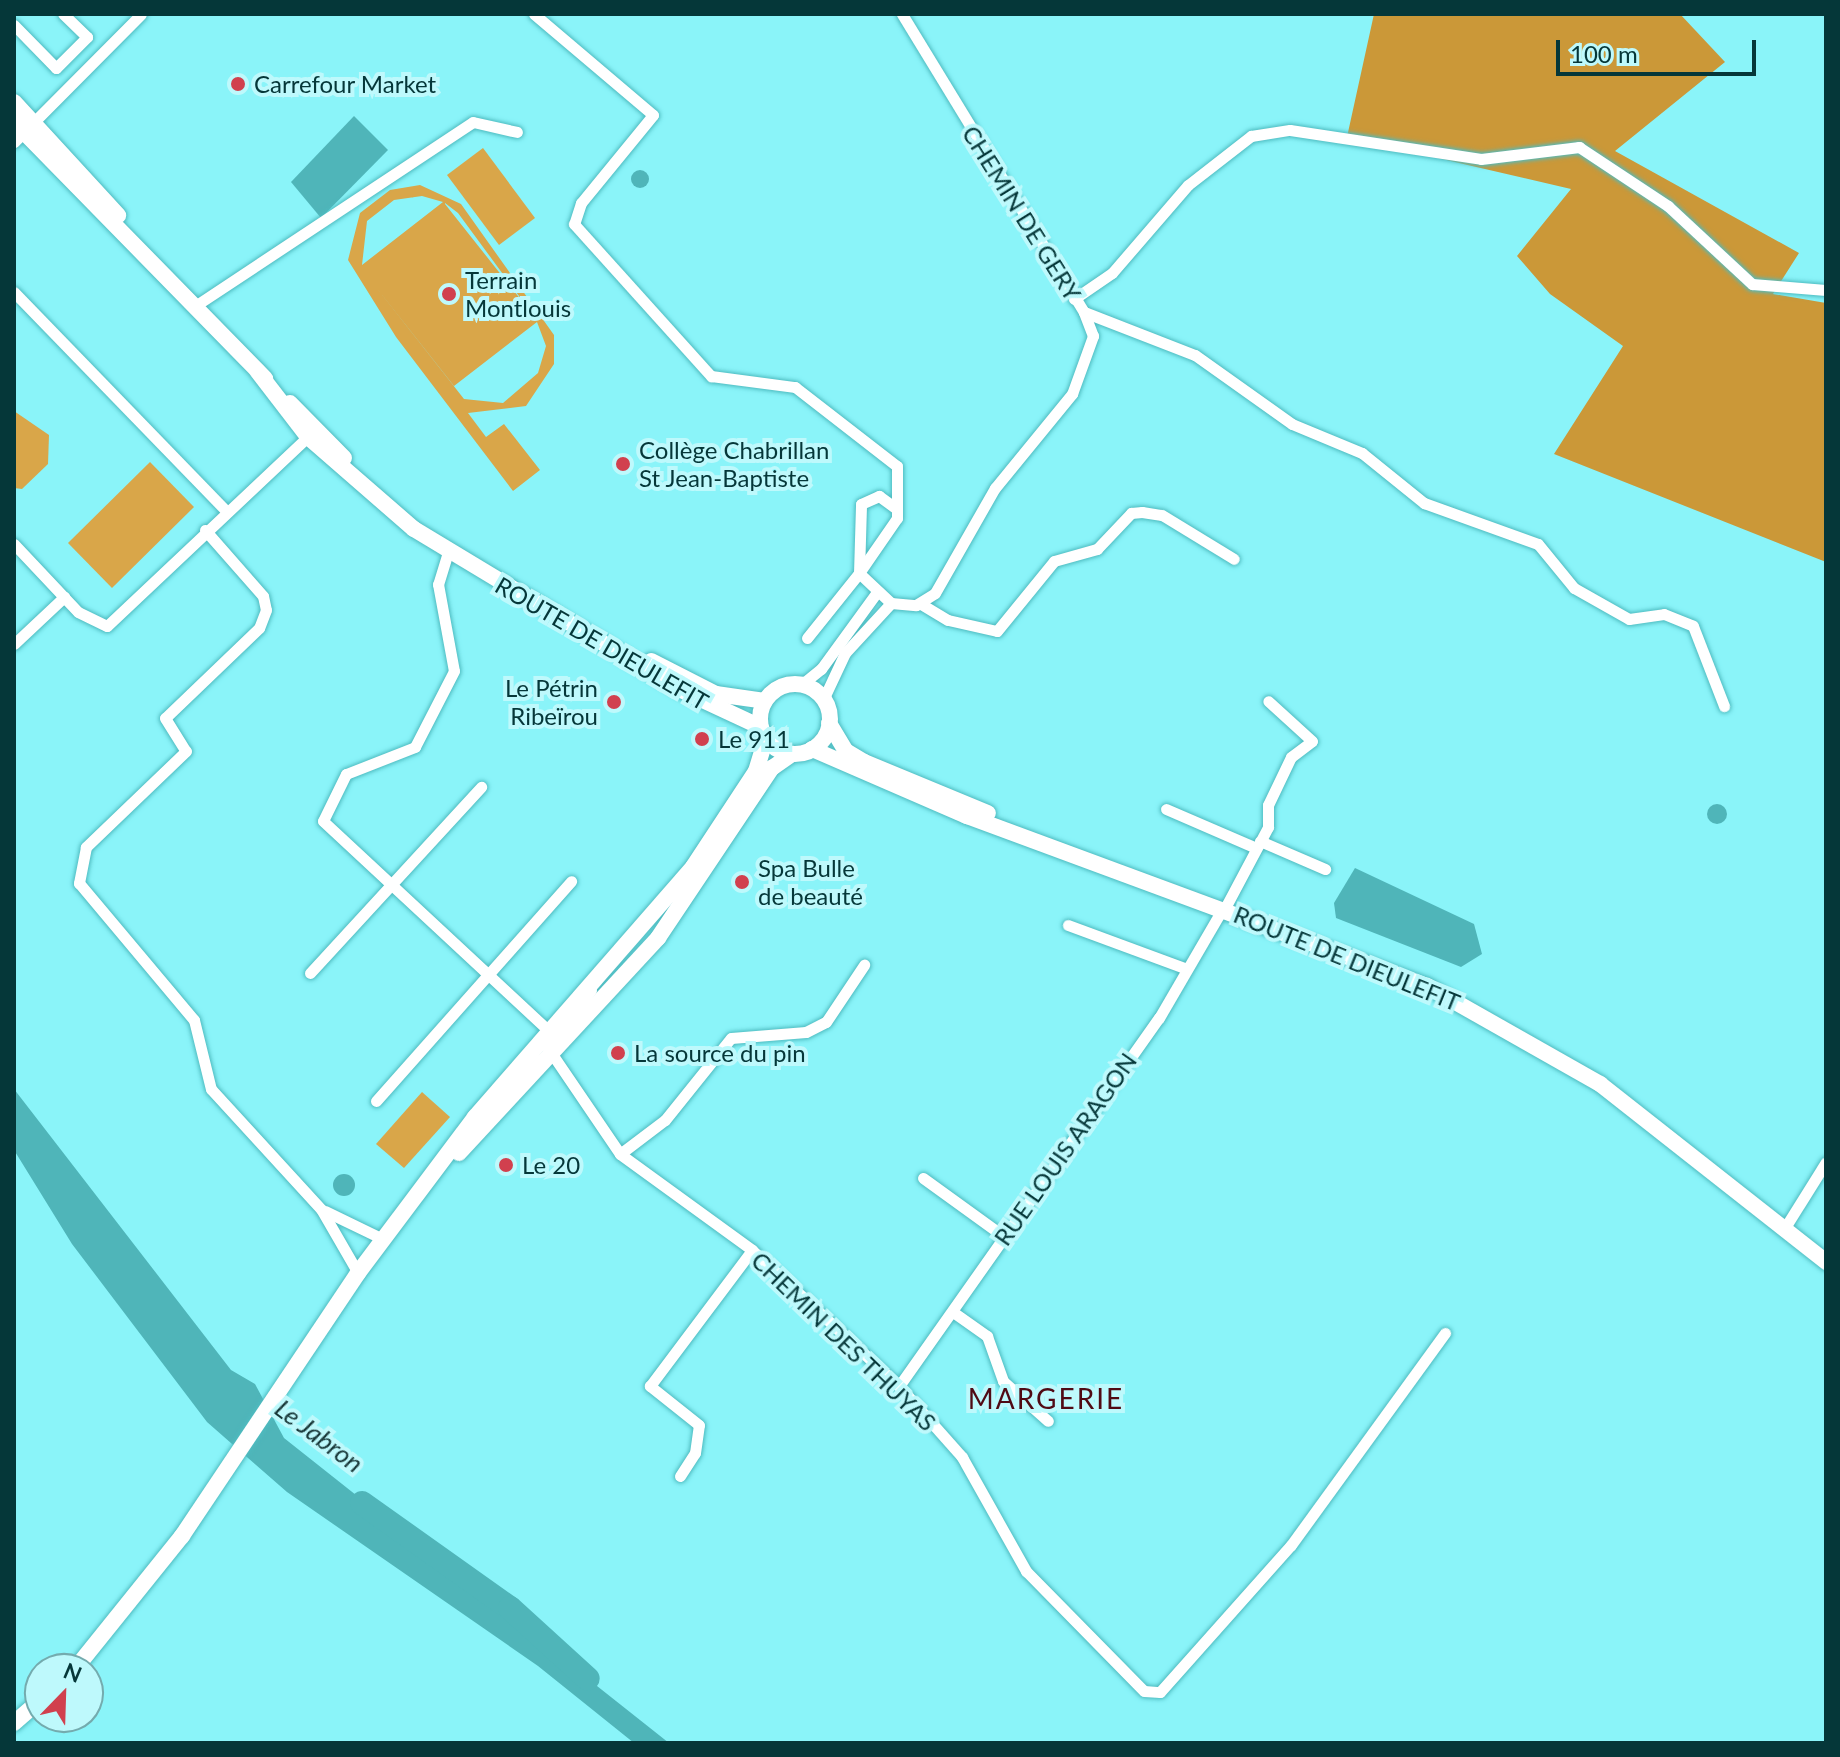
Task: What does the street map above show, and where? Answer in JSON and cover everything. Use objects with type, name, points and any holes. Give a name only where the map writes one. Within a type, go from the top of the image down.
[{"type":"main road","name":"ROUTE DE DIEULEFIT","points":[[14,102],[22,130],[158,266]]},
{"type":"main road","name":"ROUTE DE DIEULEFIT","points":[[22,130],[158,266],[313,433],[391,509],[448,552],[679,689],[763,733]]},
{"type":"main road","name":"ROUTE DE DIEULEFIT","points":[[448,552],[716,694],[765,701]]},
{"type":"main road","points":[[87,1653],[218,1483],[358,1273],[413,1200],[693,867],[756,771],[765,701],[780,687],[801,685],[823,700],[829,723],[812,749],[792,754],[772,768],[658,938],[554,1054],[413,1200]]},
{"type":"main road","name":"ROUTE DE DIEULEFIT","points":[[829,723],[846,751],[864,762],[1128,875]]},
{"type":"main road","points":[[763,733],[792,754]]},
{"type":"main road","name":"ROUTE DE DIEULEFIT","points":[[812,749],[1128,875],[1415,981],[1524,1037],[1674,1136],[1826,1262]]},
{"type":"street","points":[[14,25],[56,68],[87,37],[63,14]]},
{"type":"street","points":[[14,112],[22,130],[141,14]]},
{"type":"street","points":[[534,14],[653,115],[581,203],[574,224],[711,376],[795,387],[889,458],[900,476],[897,509],[859,573],[807,638]]},
{"type":"street","name":"CHEMIN DE GERY","points":[[902,14],[1084,312],[1195,355],[1292,424],[1362,453],[1424,503],[1538,544],[1574,588],[1629,619],[1664,614],[1693,626],[1724,706]]},
{"type":"street","points":[[73,51],[88,68]]},
{"type":"street","points":[[195,306],[473,122],[517,132]]},
{"type":"street","points":[[1074,299],[1112,273],[1188,185],[1251,136],[1290,130],[1481,159],[1579,147],[1668,206],[1752,284],[1826,290]]},
{"type":"street","points":[[14,292],[226,511]]},
{"type":"street","points":[[921,604],[935,593],[995,488],[1072,394],[1093,336],[1084,312]]},
{"type":"street","points":[[14,544],[64,597],[107,626],[205,530],[313,433]]},
{"type":"street","points":[[897,509],[879,496],[861,504],[859,573],[891,603],[921,604],[948,620],[997,631],[1054,561],[1097,549],[1131,513],[1162,515],[1234,559]]},
{"type":"street","points":[[205,530],[263,596],[266,610],[259,628],[165,718],[186,751],[86,847],[79,883],[194,1020],[211,1089],[321,1209],[358,1273]]},
{"type":"street","points":[[448,552],[438,584],[456,662],[431,720],[415,747],[346,774],[323,811],[328,830],[486,978],[551,1033]]},
{"type":"street","points":[[801,685],[821,669],[877,592]]},
{"type":"street","points":[[14,644],[64,597]]},
{"type":"street","points":[[823,700],[845,653],[891,603]]},
{"type":"street","name":"RUE LOUIS ARAGON","points":[[899,1386],[1159,1018],[1184,968],[1224,908],[1258,844],[1291,757],[1312,741],[1268,701]]},
{"type":"street","points":[[310,973],[481,787]]},
{"type":"street","points":[[1166,809],[1325,869]]},
{"type":"street","points":[[376,1101],[571,881]]},
{"type":"street","points":[[1068,925],[1184,968]]},
{"type":"street","points":[[620,1154],[665,1120],[731,1038],[806,1032],[826,1022],[864,965]]},
{"type":"street","points":[[554,1054],[548,1048],[592,987]]},
{"type":"street","name":"CHEMIN DES THUYAS","points":[[554,1054],[620,1154],[752,1250],[899,1386],[962,1457],[1026,1571],[1144,1691],[1160,1692],[1291,1545],[1445,1333]]},
{"type":"street","points":[[1786,1226],[1826,1162]]},
{"type":"street","points":[[923,1178],[1003,1236]]},
{"type":"street","points":[[321,1209],[383,1239]]},
{"type":"street","points":[[680,1476],[695,1453],[699,1425],[650,1386],[752,1250]]},
{"type":"street","points":[[953,1312],[987,1336],[1003,1381],[1048,1421]]},
{"type":"shaded area","points":[[1374,14],[1680,14],[1725,62],[1615,151],[1799,253],[1773,294],[1826,303],[1826,562],[1554,454],[1623,346],[1550,294],[1517,256],[1571,189],[1347,137]]},
{"type":"shaded area","points":[[483,148],[535,218],[499,245],[447,175]]},
{"type":"shaded area","name":"Terrain Montlouis","points":[[420,185],[461,204],[554,335],[554,364],[526,406],[468,413],[486,437],[504,424],[540,470],[513,491],[396,337],[348,260],[360,213],[390,190]],"holes":[[[422,196],[443,202],[362,265],[367,221],[394,200]],[[445,204],[458,213],[533,315]],[[368,277],[454,386],[537,322],[546,346],[538,373],[503,403],[464,399]]]},
{"type":"shaded area","points":[[14,411],[49,435],[48,464],[22,489],[14,488]]},
{"type":"shaded area","points":[[150,462],[194,507],[112,588],[68,543]]},
{"type":"shaded area","points":[[422,1092],[450,1117],[404,1168],[376,1144]]},
{"type":"water","points":[[354,116],[388,150],[321,218],[291,182]]},
{"type":"water","points":[[636,170],[644,170],[649,179],[647,186],[636,188],[631,183],[631,175]]},
{"type":"water","points":[[1717,804],[1724,807],[1727,814],[1724,821],[1717,824],[1710,821],[1707,814],[1710,807]]},
{"type":"water","points":[[1355,868],[1474,924],[1482,954],[1461,967],[1336,918],[1334,903]]},
{"type":"water","points":[[14,1089],[231,1370],[255,1384],[284,1438],[669,1743],[634,1743],[538,1666],[287,1492],[207,1422],[72,1244],[14,1150]]},
{"type":"water","points":[[344,1174],[352,1177],[355,1185],[352,1193],[344,1196],[336,1193],[333,1185],[336,1177]]},
{"type":"waterway","name":"Le Jabron","points":[[362,1503],[510,1608],[588,1679]]},
{"type":"place","name":"Carrefour Market","points":[[238,84]]},
{"type":"place","name":"Terrain Montlouis","points":[[449,294]]},
{"type":"place","name":"Collège Chabrillan St Jean-Baptiste","points":[[623,464]]},
{"type":"place","name":"Le Pétrin Ribeïrou","points":[[614,702]]},
{"type":"place","name":"Le 911","points":[[702,739]]},
{"type":"place","name":"Spa Bulle de beauté","points":[[742,882]]},
{"type":"place","name":"La source du pin","points":[[618,1053]]},
{"type":"place","name":"Le 20","points":[[506,1165]]},
{"type":"district","name":"MARGERIE","points":[[1046,1398]]}]
